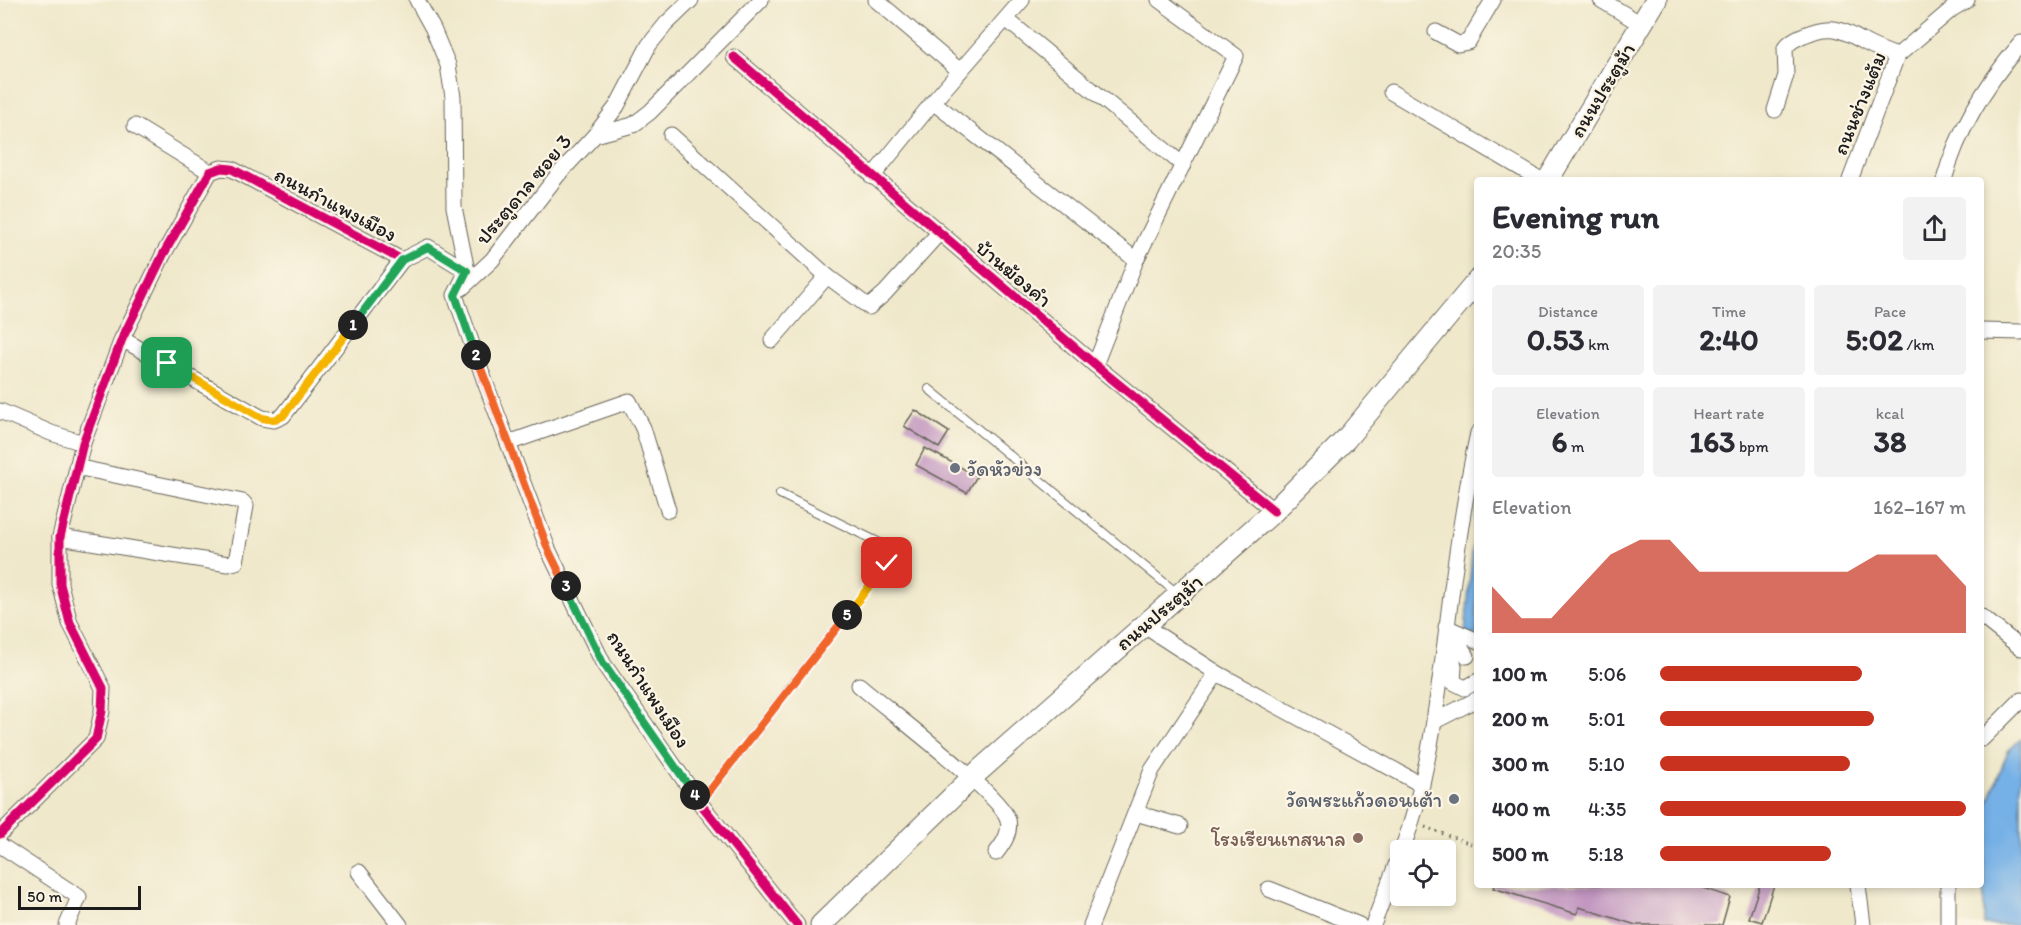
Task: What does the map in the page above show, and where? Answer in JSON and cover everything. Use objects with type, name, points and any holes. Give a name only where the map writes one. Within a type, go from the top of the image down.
[{"type":"main road","name":"ถนนประตูม้า","points":[[1550,177],[1656,0]]},
{"type":"main road","name":"ถนนประตูม้า","points":[[821,925],[972,778],[1274,512],[1346,439],[1474,285]]},
{"type":"street","points":[[417,0],[433,28],[448,65],[453,97],[454,207],[467,271],[455,295]]},
{"type":"street","points":[[596,135],[617,106],[649,45],[666,24],[691,0]]},
{"type":"street","name":"ประตูดาล ซอย 3","points":[[455,295],[492,260],[556,176],[596,135],[633,124],[650,112],[761,0]]},
{"type":"street","points":[[876,0],[960,71]]},
{"type":"street","points":[[872,177],[933,102],[1022,0]]},
{"type":"street","points":[[1095,365],[1136,260],[1236,56],[1176,5],[1159,0]]},
{"type":"street","points":[[1436,32],[1458,44],[1468,42],[1493,0]]},
{"type":"street","points":[[1601,0],[1641,24]]},
{"type":"street","name":"ถนนช่างแต้ม","points":[[1851,177],[1896,56],[1952,9],[1967,0]]},
{"type":"street","points":[[1006,19],[1184,165]]},
{"type":"street","points":[[1775,110],[1786,75],[1785,48],[1793,40],[1821,28],[1838,28],[1896,56]]},
{"type":"street","points":[[1945,177],[1951,154],[1974,107],[2021,43]]},
{"type":"street","name":"บ้านฆ้องคำ","points":[[734,57],[1095,365],[1274,512]]},
{"type":"street","points":[[1391,92],[1536,177]]},
{"type":"street","points":[[933,102],[1136,260]]},
{"type":"street","points":[[0,834],[96,739],[102,711],[103,688],[70,623],[60,584],[60,537],[83,443],[122,339],[163,255],[210,172],[135,126]]},
{"type":"street","points":[[672,135],[827,276],[869,307],[873,306],[939,232]]},
{"type":"street","name":"ถนนกำแพงเมือง","points":[[210,172],[221,168],[232,169],[402,260],[428,247],[467,271]]},
{"type":"street","points":[[122,339],[262,418],[274,420],[283,416],[402,260]]},
{"type":"street","points":[[772,340],[827,276]]},
{"type":"street","name":"ถนนกำแพงเมือง","points":[[455,295],[548,549],[603,663],[700,803],[797,925]]},
{"type":"street","points":[[1984,331],[2021,332]]},
{"type":"street","points":[[508,443],[629,401],[643,428],[668,510]]},
{"type":"street","points":[[0,411],[51,433],[83,443]]},
{"type":"street","points":[[60,537],[228,564],[236,562],[246,506],[243,502],[76,467]]},
{"type":"street","points":[[1406,840],[1413,822],[1422,786],[1435,722],[1446,627],[1473,479]]},
{"type":"street","points":[[1984,619],[2021,648]]},
{"type":"street","points":[[1143,625],[1217,673],[1422,786]]},
{"type":"street","points":[[1446,627],[1474,639]]},
{"type":"street","points":[[1446,627],[1472,658],[1454,666]]},
{"type":"street","points":[[1435,722],[1465,684],[1454,666],[1446,627]]},
{"type":"street","points":[[1091,925],[1152,770],[1217,673]]},
{"type":"street","points":[[859,685],[972,778],[1001,806],[1008,819],[1005,840],[996,853]]},
{"type":"street","points":[[1984,737],[2021,700]]},
{"type":"street","points":[[1435,722],[1474,701]]},
{"type":"street","points":[[1136,813],[1180,826]]},
{"type":"street","points":[[0,845],[79,897],[67,925]]},
{"type":"street","points":[[358,872],[400,925]]},
{"type":"street","points":[[1373,925],[1390,880]]},
{"type":"street","points":[[1858,888],[1863,925]]},
{"type":"street","points":[[1948,888],[1948,925]]},
{"type":"street","points":[[1269,889],[1359,925]]},
{"type":"lane","points":[[928,389],[1179,595]]},
{"type":"lane","points":[[700,803],[887,563],[889,554],[884,545],[780,494]]},
{"type":"path","points":[[1434,831],[1470,844]]},
{"type":"water","points":[[1474,532],[1474,635],[1465,633]]},
{"type":"water","points":[[2021,739],[2021,925],[1984,925],[1984,813],[2008,751]]},
{"type":"building","points":[[915,410],[949,432],[939,448],[904,426]]},
{"type":"building","points":[[925,448],[977,476],[967,493],[916,465]]},
{"type":"building","points":[[1493,888],[1703,888],[1730,897],[1722,925],[1636,925],[1579,907],[1577,914]]},
{"type":"building","points":[[1759,888],[1773,888],[1762,922],[1749,918]]},
{"type":"cycle path","points":[[734,57],[1095,365],[1274,511]]},
{"type":"cycle path","points":[[0,834],[96,739],[102,711],[103,688],[70,623],[60,584],[60,537],[83,443],[122,339],[163,255],[210,172],[221,168],[232,169],[402,260],[428,247],[467,271],[455,295],[485,382],[548,549],[603,663],[700,803],[797,925]]},
{"type":"place","name":"วัดหัวข่วง","points":[[955,468]]},
{"type":"place","name":"วัดพระแก้วดอนเต้า","points":[[1454,799]]},
{"type":"place","name":"โรงเรียนเทสนาล","points":[[1358,838]]},
{"type":"route","points":[[167,363],[262,418],[274,420],[283,416],[402,260],[428,247],[467,271],[455,295],[548,549],[603,663],[700,803],[887,563]]}]
